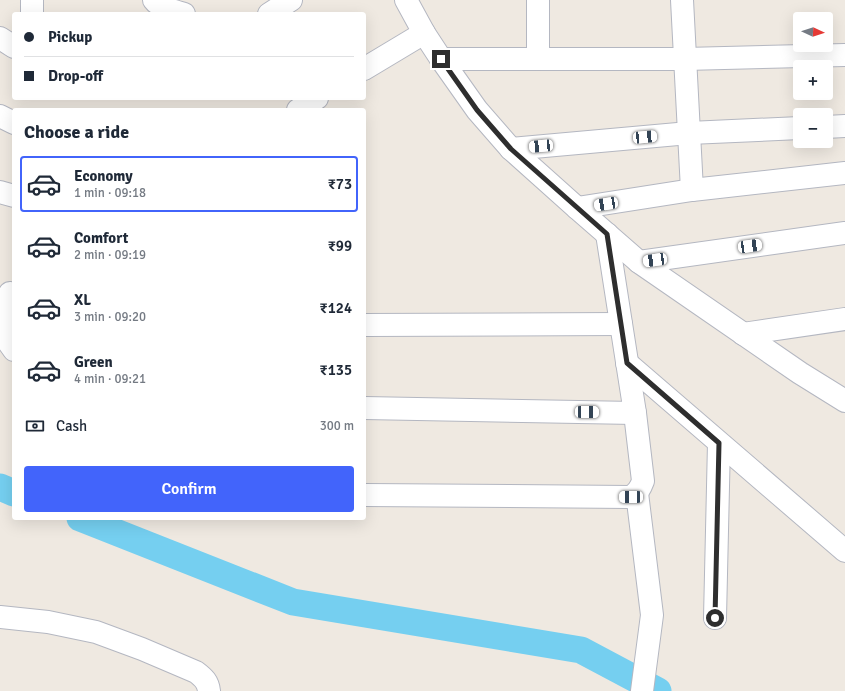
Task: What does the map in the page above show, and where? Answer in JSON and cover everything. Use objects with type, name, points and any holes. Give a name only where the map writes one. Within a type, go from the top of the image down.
[{"type":"street","points":[[32,0],[32,12]]},
{"type":"street","points":[[154,0],[162,6],[178,12]]},
{"type":"street","points":[[272,12],[291,0]]},
{"type":"street","points":[[406,0],[424,33],[441,59],[477,110],[511,149],[639,262],[800,373],[845,401]]},
{"type":"street","points":[[538,0],[538,59]]},
{"type":"street","points":[[682,0],[692,190]]},
{"type":"street","points":[[366,68],[424,33]]},
{"type":"street","points":[[0,38],[12,45]]},
{"type":"street","points":[[441,59],[685,59],[845,55]]},
{"type":"street","points":[[301,108],[314,100]]},
{"type":"street","points":[[0,116],[12,122]]},
{"type":"street","points":[[833,127],[845,126]]},
{"type":"street","points":[[511,149],[689,133],[793,128]]},
{"type":"street","points":[[577,208],[692,190],[845,173]]},
{"type":"street","points":[[0,192],[12,195]]},
{"type":"street","points":[[639,262],[845,233]]},
{"type":"street","points":[[366,495],[631,497],[637,493],[643,480],[635,413],[607,234]]},
{"type":"street","points":[[8,292],[9,343],[12,347]]},
{"type":"street","points":[[743,334],[845,319]]},
{"type":"street","points":[[366,325],[621,324]]},
{"type":"street","points":[[627,363],[845,551]]},
{"type":"street","points":[[366,408],[635,413]]},
{"type":"street","points":[[715,618],[719,443]]},
{"type":"street","points":[[637,493],[652,615],[642,691]]},
{"type":"street","points":[[0,617],[48,622],[96,632],[196,672],[203,677],[208,684],[209,691]]},
{"type":"waterway","points":[[0,487],[12,492]]},
{"type":"waterway","points":[[85,520],[293,602],[581,650],[658,691]]},
{"type":"route","points":[[441,59],[477,110],[511,149],[607,234],[627,363],[719,443],[715,618]]}]
